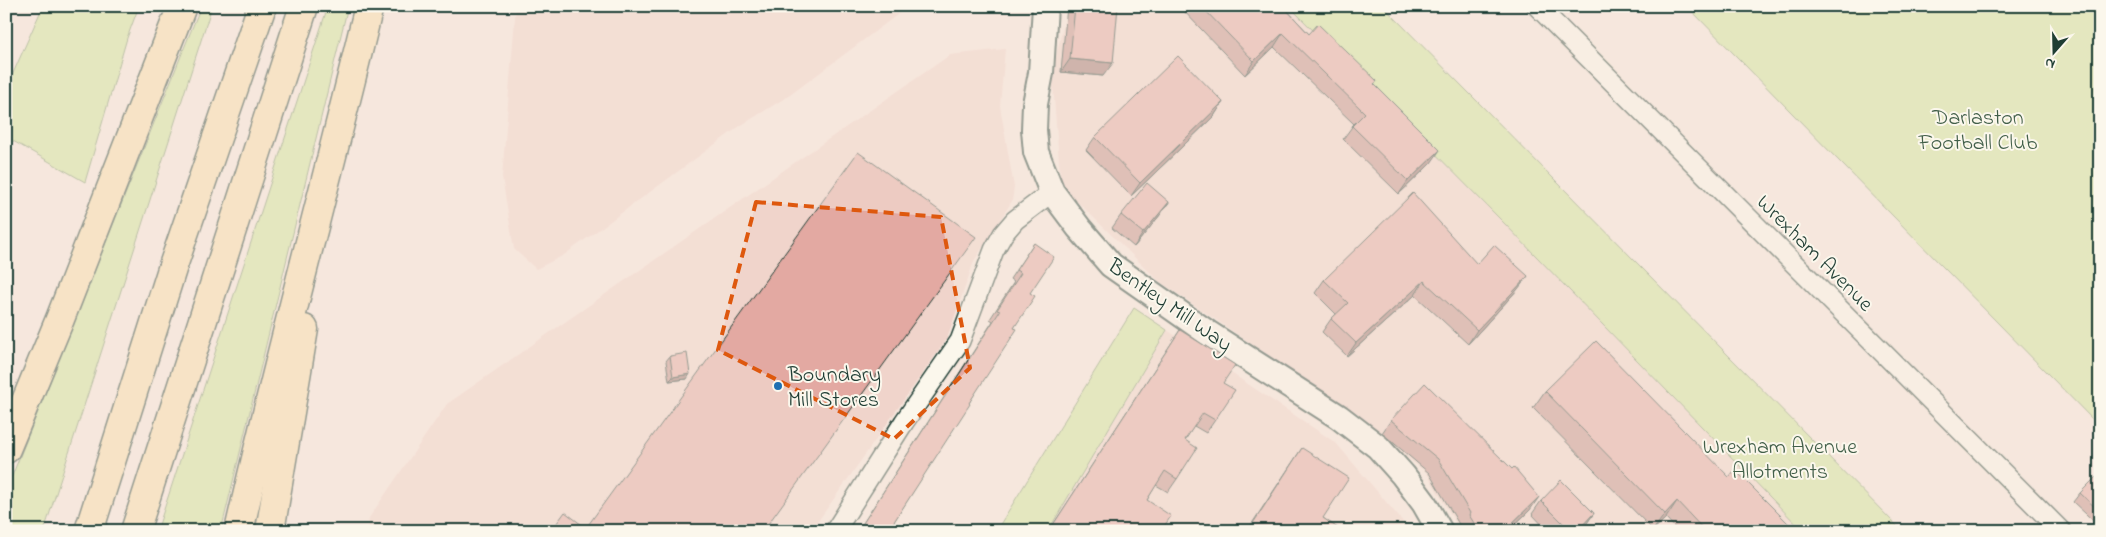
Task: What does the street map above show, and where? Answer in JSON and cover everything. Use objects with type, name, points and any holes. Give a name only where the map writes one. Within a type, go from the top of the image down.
[{"type":"highway","points":[[6,449],[60,319],[182,6]]},
{"type":"highway","points":[[90,531],[172,269],[262,6]]},
{"type":"highway","points":[[135,531],[304,6]]},
{"type":"highway","points":[[239,531],[265,416],[333,157],[369,6]]},
{"type":"highway","points":[[270,531],[333,157]]},
{"type":"street","name":"Bentley Mill Way","points":[[1045,6],[1041,73],[1035,104],[1034,130],[1036,152],[1052,192],[1078,228],[1112,265],[1208,333],[1339,417],[1378,447],[1403,475],[1424,503],[1440,531]]},
{"type":"street","name":"Wrexham Avenue","points":[[1537,6],[2061,531]]},
{"type":"street","points":[[835,531],[904,422],[960,340],[994,250],[1003,234],[1015,220],[1052,192]]},
{"type":"highlighted area","points":[[756,202],[941,217],[970,368],[894,439],[718,350]]},
{"type":"shaded area","points":[[516,6],[909,6],[790,95],[740,126],[564,255],[536,269],[514,249],[502,177]]},
{"type":"shaded area","points":[[1068,6],[1289,6],[1503,222],[1803,531],[1460,531],[1426,472],[1262,351],[1159,281],[1061,186],[1052,73]]},
{"type":"shaded area","points":[[1005,49],[1000,106],[1014,187],[1012,201],[974,261],[947,339],[811,531],[368,531],[369,518],[447,404],[950,55]]},
{"type":"shaded area","points":[[1167,330],[1336,443],[1404,523],[1407,531],[1048,531]]},
{"type":"green space","points":[[43,6],[139,6],[127,38],[85,182],[6,137],[6,89]]},
{"type":"green space","points":[[201,6],[212,6],[44,531],[6,531],[6,491]]},
{"type":"green space","points":[[328,6],[348,6],[221,531],[157,531]]},
{"type":"green space","name":"Wrexham Avenue Allotments","points":[[1289,6],[1383,6],[1902,531],[1803,531],[1503,222]]},
{"type":"green space","name":"Darlaston Football Club","points":[[1687,6],[2100,6],[2100,427]]},
{"type":"green space","points":[[1134,308],[1167,330],[1048,531],[996,531]]},
{"type":"building","points":[[1075,6],[1118,6],[1113,63],[1070,59]]},
{"type":"building","points":[[1201,6],[1283,6],[1309,34],[1318,24],[1377,81],[1374,84],[1440,150],[1408,181],[1352,126],[1365,113],[1283,33],[1254,61]]},
{"type":"building","points":[[1178,56],[1223,102],[1140,183],[1095,137]]},
{"type":"building","name":"Boundary Mill Stores","points":[[858,152],[976,237],[763,531],[551,531],[565,512],[586,528]]},
{"type":"building","points":[[1147,183],[1169,202],[1143,233],[1121,215]]},
{"type":"building","points":[[1413,193],[1477,264],[1494,245],[1528,276],[1477,330],[1424,281],[1356,343],[1331,319],[1348,303],[1324,280]]},
{"type":"building","points":[[1034,243],[1054,257],[1030,293],[1035,296],[1014,328],[1017,329],[888,531],[858,531],[1000,311],[997,310],[1021,273],[1016,270]]},
{"type":"building","points":[[1180,330],[1235,365],[1223,383],[1235,390],[1215,420],[1203,413],[1185,440],[1197,448],[1177,479],[1165,471],[1147,500],[1171,516],[1161,531],[1049,531]]},
{"type":"building","points":[[1596,341],[1729,477],[1735,470],[1796,531],[1705,531],[1677,501],[1665,514],[1545,391]]},
{"type":"building","points":[[687,353],[690,374],[673,377],[670,356]]},
{"type":"building","points":[[1425,383],[1512,469],[1514,467],[1539,497],[1504,531],[1479,531],[1438,459],[1391,420]]},
{"type":"building","points":[[1302,448],[1349,478],[1323,518],[1342,531],[1248,531]]},
{"type":"building","points":[[2096,477],[2100,481],[2100,512],[2080,493]]},
{"type":"building","points":[[1561,480],[1594,513],[1577,531],[1571,531],[1541,501]]},
{"type":"place","name":"Boundary Mill Stores","points":[[778,386]]}]
